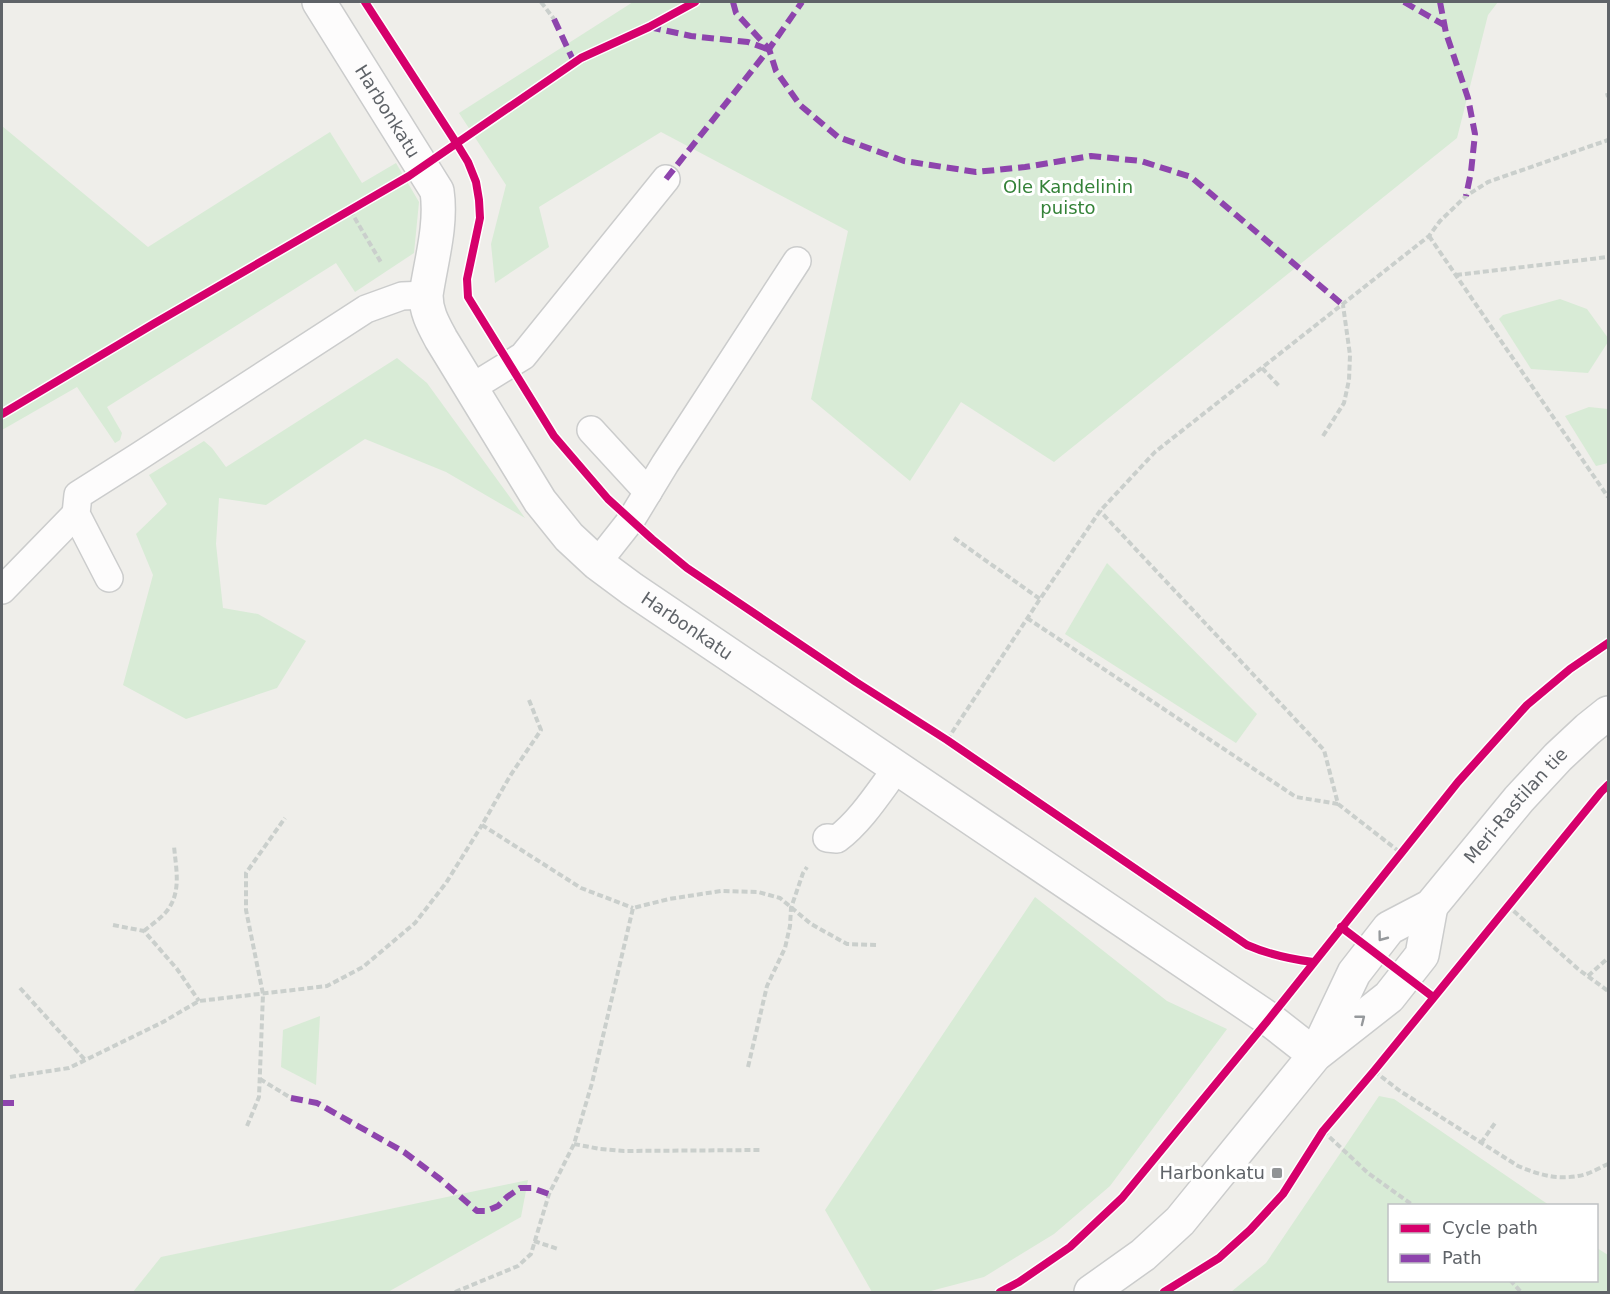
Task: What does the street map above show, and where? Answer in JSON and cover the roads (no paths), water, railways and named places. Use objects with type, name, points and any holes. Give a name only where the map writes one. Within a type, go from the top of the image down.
[{"type":"street","name":"Harbonkatu","points":[[319,2],[437,191],[438,221],[414,295],[426,306],[429,316],[471,388],[540,501],[569,537],[597,563],[632,589],[1269,1019],[1315,1055]]},
{"type":"street","name":"Meri-Rastilan tie","points":[[1103,1289],[1180,1221],[1315,1055],[1389,997],[1422,955],[1431,906],[1519,799],[1588,729],[1608,713]]},
{"type":"lane","points":[[471,388],[523,356],[666,178]]},
{"type":"lane","points":[[597,563],[631,520],[797,261]]},
{"type":"lane","points":[[109,578],[76,514],[78,495],[366,309],[414,295]]},
{"type":"lane","points":[[591,430],[648,492]]},
{"type":"lane","points":[[2,590],[76,514]]},
{"type":"lane","points":[[827,838],[837,839],[844,833],[897,768]]},
{"type":"place","name":"Harbonkatu","points":[[1277,1173]]},
{"type":"park label","name":"Ole Kandelinin puisto","points":[[1068,198]]}]
